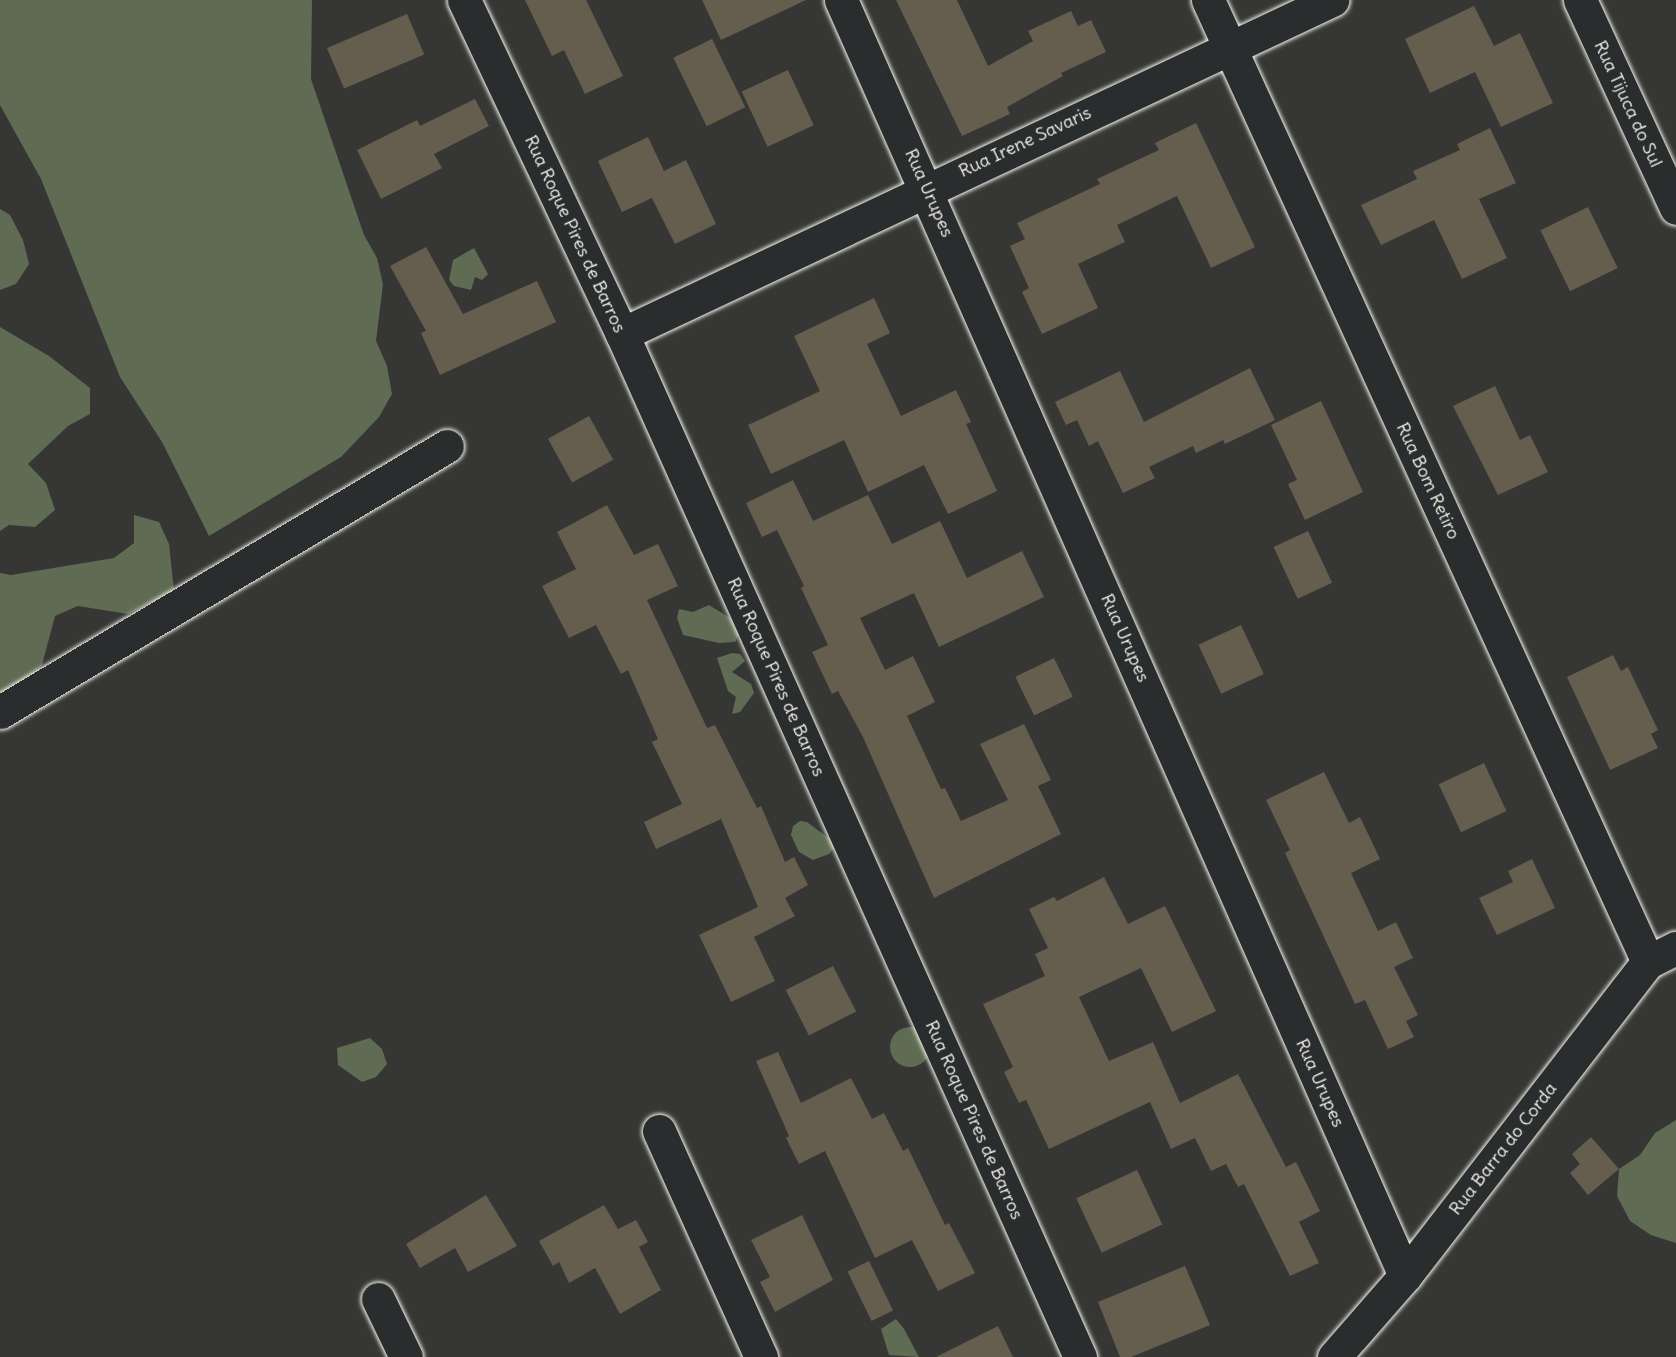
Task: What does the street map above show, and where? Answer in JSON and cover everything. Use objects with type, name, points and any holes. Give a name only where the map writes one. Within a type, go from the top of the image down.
[{"type":"street","name":"Rua Roque Pires de Barros","points":[[464,0],[622,334],[1080,1357]]},
{"type":"street","name":"Rua Urupes","points":[[841,0],[927,188],[1405,1276]]},
{"type":"street","name":"Rua Bom Retiro","points":[[1208,0],[1662,955]]},
{"type":"street","name":"Rua Irene Savaris","points":[[622,334],[927,188],[1332,0]]},
{"type":"street","name":"Rua Tijuca do Sul","points":[[1580,0],[1676,208]]},
{"type":"street","points":[[0,712],[447,446]]},
{"type":"street","name":"Rua Barra do Corda","points":[[1334,1357],[1405,1276],[1662,955]]},
{"type":"street","points":[[659,1131],[761,1357]]},
{"type":"street","points":[[378,1299],[406,1357]]},
{"type":"green space","points":[[0,0],[312,0],[311,79],[364,235],[377,258],[383,284],[376,341],[387,366],[392,394],[379,417],[341,457],[209,536],[162,442],[120,377],[41,179],[0,105]]},
{"type":"green space","points":[[0,209],[10,215],[23,240],[29,264],[16,284],[0,290]]},
{"type":"green space","points":[[474,248],[488,274],[482,280],[475,277],[471,290],[454,286],[449,280],[453,260]]},
{"type":"green space","points":[[0,327],[49,356],[90,388],[90,414],[68,426],[28,464],[46,483],[55,510],[35,527],[9,525],[0,531]]},
{"type":"green space","points":[[134,515],[159,522],[169,544],[174,591],[128,614],[78,606],[55,616],[42,665],[23,685],[0,697],[0,573],[11,575],[114,558],[134,543]]},
{"type":"green space","points":[[709,605],[735,621],[739,635],[735,642],[719,643],[683,635],[677,618],[679,609],[693,612]]},
{"type":"green space","points":[[732,653],[740,654],[745,661],[732,672],[751,684],[754,693],[740,712],[732,714],[736,697],[728,691],[717,658]]},
{"type":"green space","points":[[800,821],[807,822],[831,840],[834,848],[829,854],[813,860],[799,852],[791,835],[793,826]]},
{"type":"green space","points":[[910,1027],[918,1028],[924,1033],[929,1039],[929,1055],[924,1061],[918,1066],[910,1067],[902,1066],[896,1061],[891,1055],[890,1047],[891,1039],[896,1033],[902,1028]]},
{"type":"green space","points":[[370,1038],[382,1049],[387,1064],[376,1077],[362,1082],[338,1065],[337,1048]]},
{"type":"green space","points":[[1676,1120],[1676,1243],[1651,1235],[1630,1221],[1617,1196],[1619,1169],[1640,1155],[1655,1133]]},
{"type":"green space","points":[[896,1319],[919,1357],[889,1355],[881,1329]]},
{"type":"building","points":[[525,0],[586,0],[623,76],[585,94],[564,50],[552,56]]},
{"type":"building","points":[[702,0],[806,0],[721,40]]},
{"type":"building","points":[[896,0],[957,0],[988,66],[1033,41],[1028,31],[1071,11],[1078,26],[1091,20],[1106,52],[1061,73],[1063,76],[1007,107],[1010,114],[962,136]]},
{"type":"building","points":[[1474,6],[1494,46],[1520,33],[1553,103],[1501,127],[1475,72],[1430,93],[1405,39]]},
{"type":"building","points":[[407,14],[424,55],[344,88],[327,48]]},
{"type":"building","points":[[712,39],[745,107],[707,126],[673,58]]},
{"type":"building","points":[[788,70],[814,125],[768,147],[742,92]]},
{"type":"building","points":[[475,99],[489,126],[434,154],[442,168],[381,199],[357,150],[417,120],[420,126]]},
{"type":"building","points":[[1196,123],[1255,247],[1211,268],[1177,196],[1117,225],[1125,242],[1078,264],[1098,308],[1042,334],[1022,292],[1029,288],[1010,246],[1025,239],[1017,223],[1100,184],[1097,179],[1159,150],[1155,143]]},
{"type":"building","points":[[1490,128],[1516,183],[1479,199],[1507,258],[1462,279],[1434,220],[1381,245],[1361,205],[1417,179],[1413,171],[1460,150],[1457,144]]},
{"type":"building","points":[[648,137],[664,171],[686,160],[716,224],[675,244],[652,198],[622,212],[598,161]]},
{"type":"building","points":[[1588,207],[1618,268],[1570,291],[1540,230]]},
{"type":"building","points":[[426,247],[463,314],[537,281],[556,322],[440,375],[421,333],[426,331],[390,266]]},
{"type":"building","points":[[874,298],[890,333],[867,344],[901,416],[956,390],[971,422],[966,424],[997,491],[948,514],[924,465],[868,492],[844,440],[771,474],[748,425],[820,391],[794,336]]},
{"type":"building","points":[[1250,368],[1275,420],[1225,444],[1223,440],[1196,453],[1193,446],[1149,467],[1155,478],[1123,493],[1098,441],[1089,446],[1077,420],[1066,425],[1055,402],[1120,371],[1144,422]]},
{"type":"building","points":[[1495,386],[1520,440],[1530,435],[1548,472],[1498,495],[1453,406]]},
{"type":"building","points":[[1321,401],[1363,492],[1305,520],[1288,484],[1297,480],[1271,425]]},
{"type":"building","points":[[589,416],[613,460],[572,483],[548,439]]},
{"type":"building","points":[[793,480],[813,521],[868,495],[892,544],[940,521],[967,578],[1022,551],[1044,597],[939,647],[914,593],[860,618],[885,670],[913,656],[935,702],[907,716],[941,789],[945,788],[961,821],[1008,800],[980,744],[1024,724],[1051,780],[1038,786],[1061,834],[934,898],[863,737],[838,691],[832,694],[812,652],[828,645],[801,588],[804,586],[777,530],[762,537],[746,503]]},
{"type":"building","points":[[607,505],[634,555],[658,544],[678,586],[647,600],[707,728],[715,725],[757,808],[761,806],[785,862],[794,857],[808,885],[785,898],[795,916],[754,937],[775,981],[731,1002],[699,935],[758,907],[721,819],[656,849],[644,822],[682,804],[652,742],[658,739],[628,670],[621,674],[596,625],[569,638],[542,586],[576,569],[557,532]]},
{"type":"building","points":[[1308,531],[1332,583],[1298,599],[1274,547]]},
{"type":"building","points":[[1241,625],[1264,674],[1221,694],[1198,645]]},
{"type":"building","points":[[1613,655],[1621,671],[1628,667],[1658,730],[1651,734],[1658,748],[1610,770],[1567,677]]},
{"type":"building","points":[[1054,658],[1073,697],[1034,715],[1015,677]]},
{"type":"building","points":[[1484,763],[1506,811],[1461,832],[1439,784]]},
{"type":"building","points":[[1324,772],[1349,823],[1360,817],[1380,859],[1351,873],[1378,931],[1396,922],[1413,958],[1394,967],[1418,1015],[1406,1021],[1414,1037],[1388,1049],[1365,1000],[1355,1004],[1285,853],[1290,850],[1266,800]]},
{"type":"building","points":[[1532,859],[1555,908],[1497,935],[1479,898],[1513,882],[1508,871]]},
{"type":"building","points":[[1104,877],[1128,924],[1165,906],[1216,1011],[1172,1032],[1141,968],[1079,997],[1109,1061],[1153,1042],[1180,1103],[1238,1074],[1286,1167],[1296,1162],[1320,1211],[1299,1222],[1319,1263],[1290,1276],[1244,1184],[1238,1187],[1226,1164],[1211,1171],[1195,1138],[1171,1149],[1150,1102],[1049,1149],[1026,1100],[1019,1103],[1004,1072],[1013,1067],[983,1004],[1045,976],[1035,954],[1048,948],[1029,909],[1054,897],[1057,901]]},
{"type":"building","points":[[833,966],[856,1011],[809,1036],[786,990]]},
{"type":"building","points":[[778,1052],[801,1103],[851,1078],[872,1119],[884,1113],[903,1151],[908,1148],[945,1225],[949,1223],[975,1273],[938,1291],[912,1240],[875,1258],[825,1151],[799,1164],[786,1138],[789,1136],[756,1061]]},
{"type":"building","points":[[1591,1137],[1619,1169],[1588,1195],[1570,1173],[1580,1164],[1572,1154]]},
{"type":"building","points":[[1137,1170],[1162,1224],[1102,1253],[1076,1198]]},
{"type":"building","points":[[486,1195],[517,1246],[468,1272],[455,1248],[420,1268],[406,1244]]},
{"type":"building","points":[[604,1205],[618,1229],[636,1220],[648,1242],[639,1247],[661,1290],[620,1314],[595,1268],[569,1283],[559,1262],[553,1266],[539,1241]]},
{"type":"building","points":[[802,1215],[833,1280],[775,1312],[760,1282],[770,1277],[751,1240]]},
{"type":"building","points":[[869,1261],[893,1310],[872,1321],[847,1272]]},
{"type":"building","points":[[1185,1266],[1210,1325],[1131,1357],[1120,1357],[1098,1302]]},
{"type":"building","points":[[998,1326],[1013,1357],[936,1357]]}]
